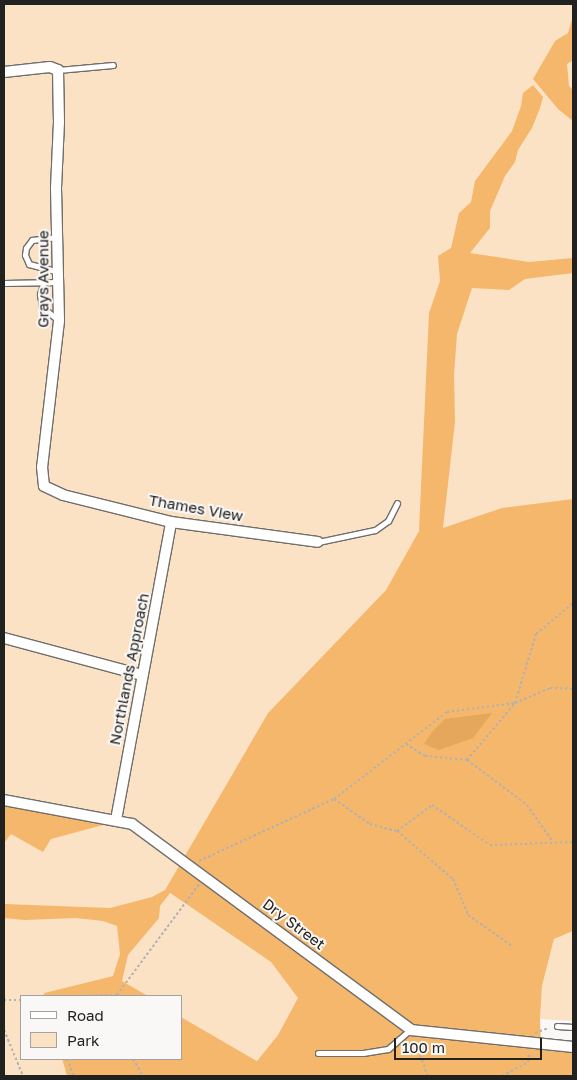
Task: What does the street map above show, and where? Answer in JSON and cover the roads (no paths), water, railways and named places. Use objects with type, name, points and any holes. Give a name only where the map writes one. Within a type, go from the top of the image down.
[{"type":"street","points":[[4,72],[50,67],[58,70]]},
{"type":"street","name":"Grays Avenue","points":[[44,486],[42,468],[59,321],[60,277],[56,188],[59,122],[58,70]]},
{"type":"street","name":"Thames View","points":[[44,486],[63,495],[171,522],[318,542]]},
{"type":"street","name":"Northlands Approach","points":[[116,820],[171,522]]},
{"type":"street","points":[[4,638],[142,675]]},
{"type":"street","name":"Dry Street","points":[[4,800],[132,824],[191,865],[411,1030]]},
{"type":"street","points":[[411,1030],[573,1046]]},
{"type":"lane","points":[[58,70],[113,65]]},
{"type":"lane","points":[[59,238],[32,240],[26,248],[25,255],[30,264],[60,277]]},
{"type":"lane","points":[[4,283],[44,281],[60,277]]},
{"type":"lane","points":[[44,281],[40,294],[42,307],[59,321]]},
{"type":"lane","points":[[318,542],[375,530],[388,521],[397,503]]},
{"type":"lane","points":[[557,1026],[573,1027]]},
{"type":"lane","points":[[318,1053],[363,1053],[388,1049],[411,1030]]}]
